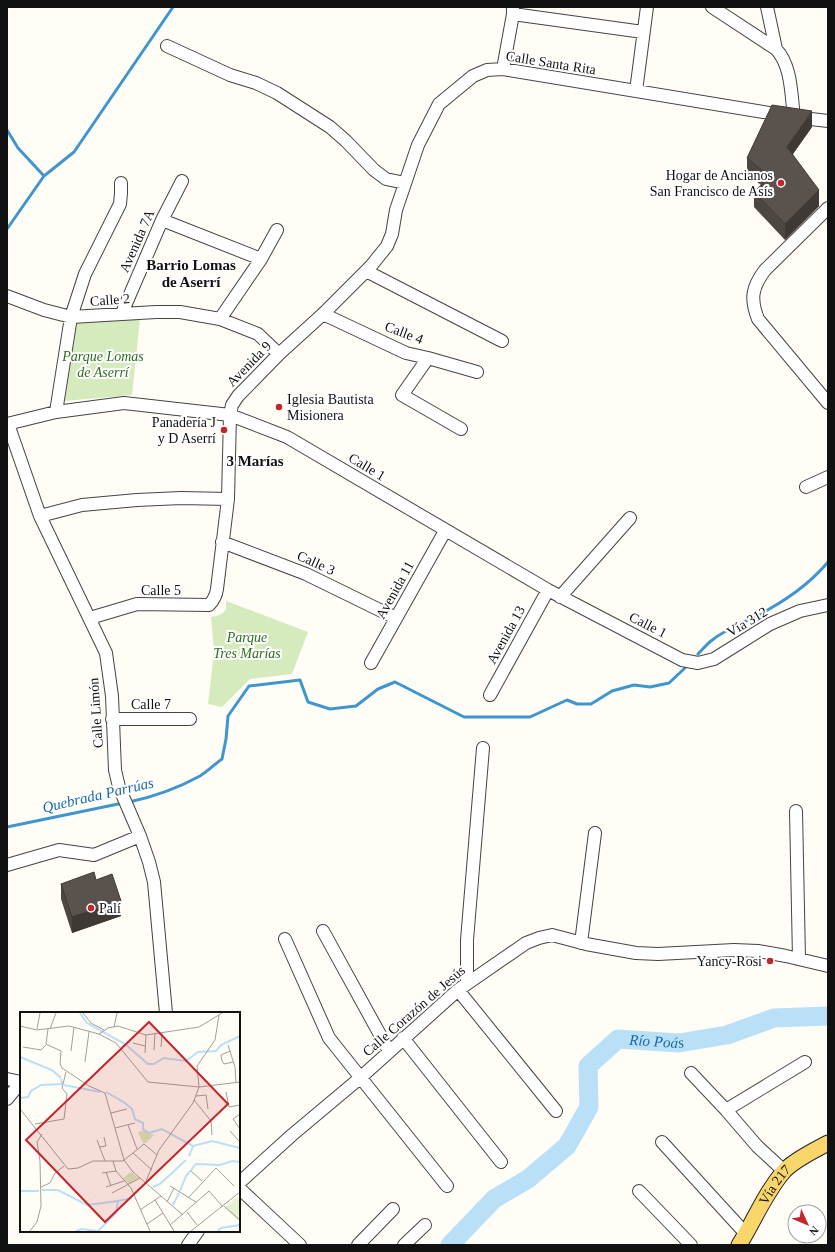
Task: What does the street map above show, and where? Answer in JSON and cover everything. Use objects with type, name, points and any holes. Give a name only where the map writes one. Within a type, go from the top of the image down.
[{"type":"main road","name":"Vía 217","points":[[742,1240],[768,1194],[784,1171],[794,1163],[828,1143]]},
{"type":"street","points":[[636,91],[647,7]]},
{"type":"street","points":[[712,7],[776,49],[782,55],[787,68],[794,118]]},
{"type":"street","points":[[767,7],[776,49]]},
{"type":"street","points":[[503,69],[513,10],[643,32]]},
{"type":"street","points":[[167,46],[230,75],[256,83],[278,93],[330,127],[346,140],[374,170],[386,179],[405,183]]},
{"type":"street","name":"Calle Santa Rita","points":[[366,271],[387,246],[392,234],[396,210],[418,145],[439,104],[473,76],[487,70],[503,69],[794,118],[828,121]]},
{"type":"street","name":"Avenida 7A","points":[[122,313],[162,220],[182,181]]},
{"type":"street","points":[[56,412],[71,317],[85,274],[120,204],[121,183]]},
{"type":"street","points":[[828,208],[765,270],[757,280],[753,293],[753,307],[758,319],[828,403]]},
{"type":"street","points":[[162,220],[261,259]]},
{"type":"street","points":[[220,319],[261,259],[277,230]]},
{"type":"street","points":[[366,271],[502,341]]},
{"type":"street","name":"Avenida 9","points":[[209,605],[216,597],[218,589],[222,542],[228,499],[230,415],[232,406],[238,396],[279,354],[323,314],[366,271]]},
{"type":"street","name":"Calle 2","points":[[7,296],[44,310],[71,317],[122,313],[180,312],[220,319],[258,334],[279,354]]},
{"type":"street","name":"Calle 4","points":[[323,314],[406,353],[477,372]]},
{"type":"street","points":[[428,358],[402,395],[461,428]]},
{"type":"street","name":"Calle 1","points":[[7,424],[56,412],[124,403],[230,415],[287,437],[445,531],[560,597],[682,660]]},
{"type":"street","name":"Calle Limón","points":[[7,424],[40,516],[106,653],[112,696],[115,770],[119,788],[140,836],[154,882],[166,1012]]},
{"type":"street","points":[[806,487],[828,477]]},
{"type":"street","points":[[40,516],[82,505],[137,500],[181,498],[228,499]]},
{"type":"street","points":[[560,597],[630,518]]},
{"type":"street","name":"Avenida 11","points":[[371,663],[445,531]]},
{"type":"street","name":"Calle 3","points":[[222,542],[306,574],[396,618]]},
{"type":"street","name":"Avenida 13","points":[[490,695],[548,590]]},
{"type":"street","name":"Calle 5","points":[[90,618],[138,604],[209,605]]},
{"type":"street","name":"Vía 312","points":[[682,660],[698,663],[714,659],[770,624],[800,611],[828,605]]},
{"type":"street","name":"Calle 7","points":[[112,719],[190,719]]},
{"type":"street","points":[[484,748],[462,987],[556,1111]]},
{"type":"street","points":[[796,811],[799,959]]},
{"type":"street","points":[[581,943],[595,833]]},
{"type":"street","points":[[7,865],[59,850],[94,855],[140,836]]},
{"type":"street","points":[[323,931],[389,1051]]},
{"type":"street","name":"Calle Corazón de Jesús","points":[[240,1182],[462,987],[526,944],[539,938],[552,935],[581,943],[636,953],[658,954],[734,950],[758,951],[828,966]]},
{"type":"street","points":[[285,940],[329,1038],[447,1186]]},
{"type":"street","points":[[403,1038],[501,1162]]},
{"type":"street","points":[[726,1110],[805,1062]]},
{"type":"street","points":[[691,1073],[757,1146],[784,1171]]},
{"type":"street","points":[[7,1079],[20,1082]]},
{"type":"street","points":[[7,1098],[20,1083]]},
{"type":"street","points":[[662,1142],[742,1240]]},
{"type":"street","points":[[240,1189],[300,1245]]},
{"type":"street","points":[[639,1191],[691,1245]]},
{"type":"street","points":[[358,1245],[393,1208]]},
{"type":"street","points":[[404,1245],[425,1225]]},
{"type":"street","points":[[188,1245],[197,1232]]},
{"type":"green space","name":"Parque Lomas de Aserrí","points":[[140,319],[132,395],[64,401],[76,321]]},
{"type":"green space","name":"Parque Tres Marías","points":[[226,601],[308,632],[292,674],[250,679],[222,707],[208,704],[214,652],[211,617],[223,613],[226,609]]},
{"type":"building","name":"Hogar de Ancianos San Francisco de Asís","points":[[772,105],[812,111],[787,147],[819,190],[785,224],[754,192],[770,177],[747,158]]},
{"type":"building","points":[[94,872],[96,880],[112,874],[121,901],[72,917],[61,884]]},
{"type":"waterway","points":[[44,176],[74,152],[173,7]]},
{"type":"waterway","points":[[7,130],[18,148],[44,176],[7,229]]},
{"type":"waterway","name":"Quebrada Parrúas","points":[[698,654],[718,636],[764,612],[794,593],[815,576],[828,562]]},
{"type":"waterway","name":"Quebrada Parrúas","points":[[129,802],[147,798],[183,784],[200,776],[222,759],[228,716],[249,686],[300,680],[308,702],[330,709],[356,706],[378,689],[395,682],[464,717],[530,717],[567,700],[577,704],[591,704],[612,691],[634,685],[650,687],[669,683],[685,668]]},
{"type":"waterway","name":"Quebrada Parrúas","points":[[7,827],[123,803]]},
{"type":"waterway","name":"Río Poás","points":[[450,1245],[494,1199],[528,1179],[567,1146],[589,1107],[588,1066],[618,1039],[679,1043],[727,1035],[774,1018],[828,1016]]},
{"type":"place","name":"Hogar de Ancianos San Francisco de Asís","points":[[781,183]]},
{"type":"place","name":"Iglesia Bautista Misionera","points":[[279,407]]},
{"type":"place","name":"Panadería J y D Aserrí","points":[[224,430]]},
{"type":"place","name":"Palí","points":[[91,908]]},
{"type":"place","name":"Yancy-Rosi","points":[[770,961]]},
{"type":"district","name":"Barrio Lomas de Aserrí","points":[[191,274]]},
{"type":"district","name":"3 Marías","points":[[255,461]]}]
